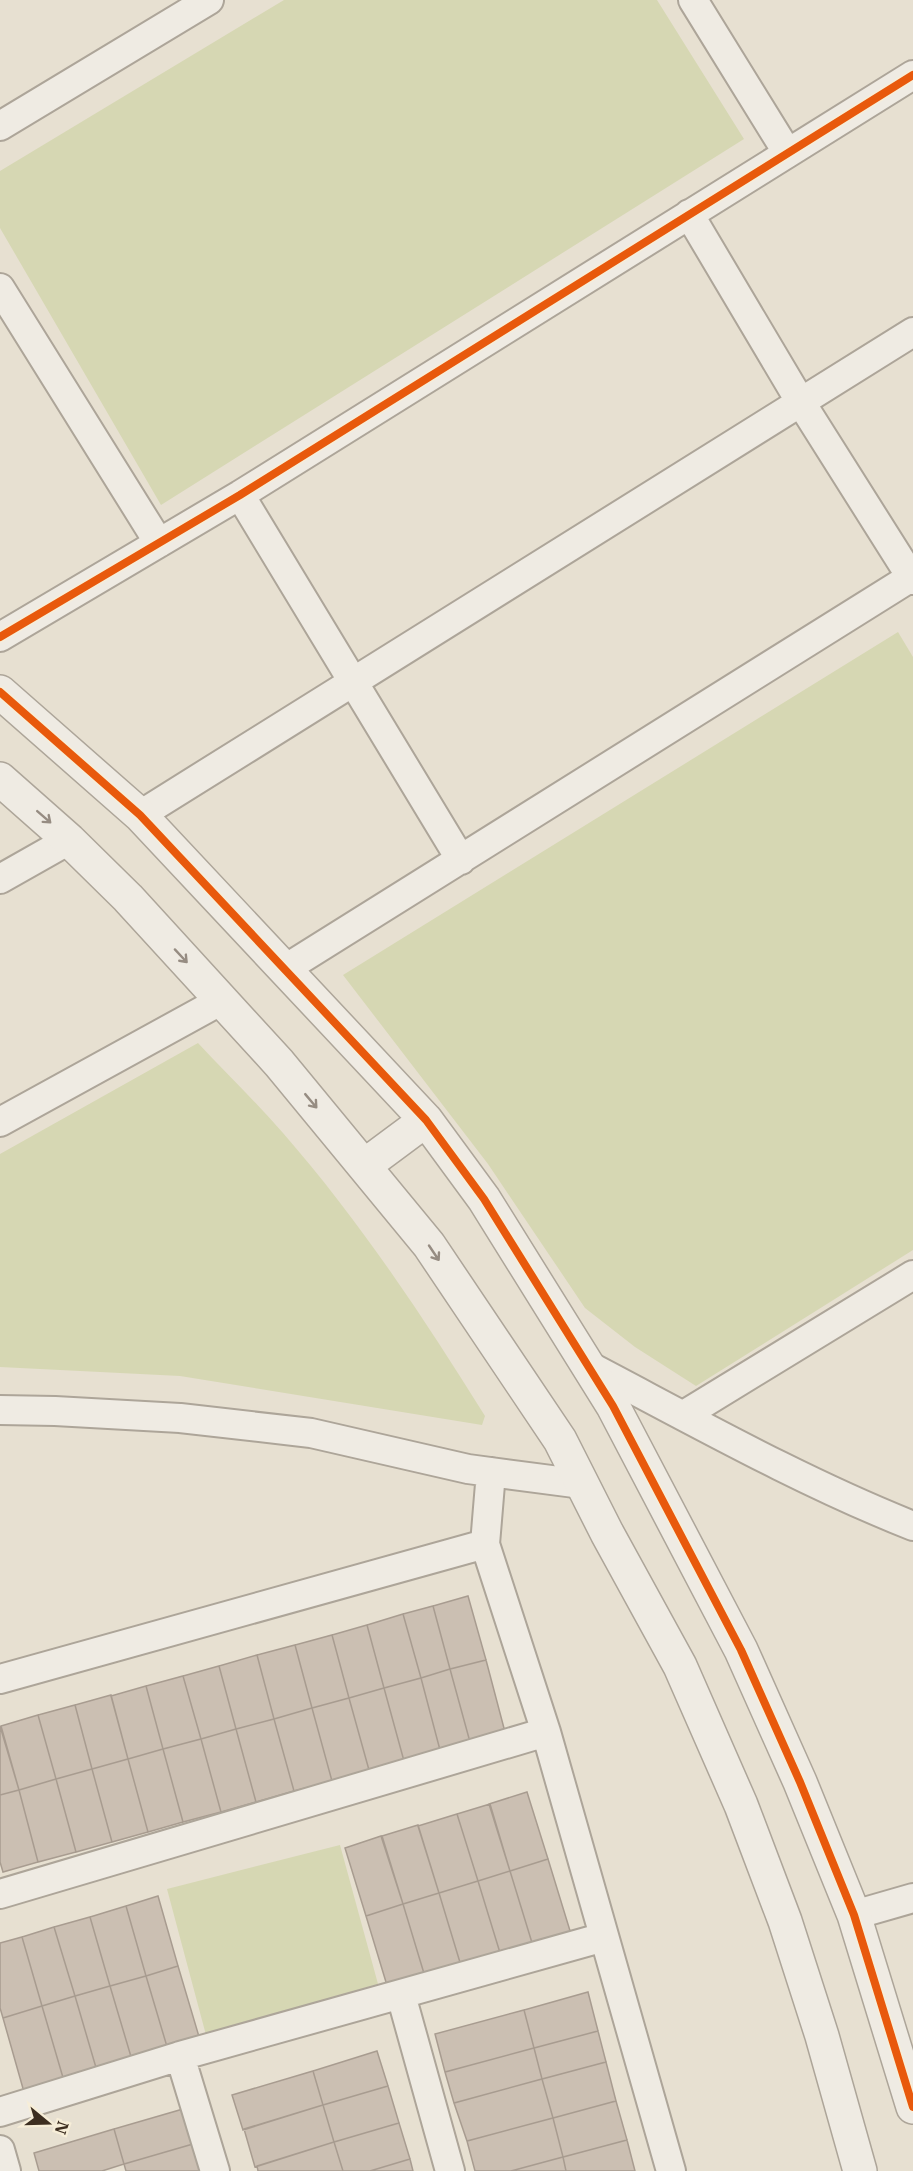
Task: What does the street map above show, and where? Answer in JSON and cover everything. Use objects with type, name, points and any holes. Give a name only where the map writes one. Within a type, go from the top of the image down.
[{"type":"street","points":[[0,126],[209,0]]},
{"type":"street","points":[[693,0],[787,152]]},
{"type":"street","points":[[0,637],[240,495],[913,75]]},
{"type":"street","points":[[285,969],[912,578],[800,401],[689,214]]},
{"type":"street","points":[[0,288],[159,543]]},
{"type":"street","points":[[140,815],[913,332]]},
{"type":"street","points":[[240,495],[461,860]]},
{"type":"street","points":[[0,692],[140,815],[426,1120],[484,1199],[613,1406],[741,1650],[800,1782],[854,1915],[913,2107]]},
{"type":"street","points":[[0,779],[69,840],[128,898],[279,1063],[429,1245],[560,1440],[680,1666],[741,1805],[788,1931],[822,2036],[860,2171]]},
{"type":"street","points":[[0,879],[69,840]]},
{"type":"street","points":[[0,1122],[222,1000]]},
{"type":"street","points":[[364,1166],[426,1120]]},
{"type":"street","points":[[684,1415],[913,1275]]},
{"type":"street","points":[[587,1365],[796,1474],[854,1501],[912,1524]]},
{"type":"street","points":[[0,1410],[180,1418],[311,1433],[468,1469],[582,1484]]},
{"type":"street","points":[[491,1472],[485,1544],[546,1732],[671,2171]]},
{"type":"street","points":[[0,1679],[485,1544]]},
{"type":"street","points":[[0,1894],[546,1732]]},
{"type":"street","points":[[854,1915],[913,1898]]},
{"type":"street","points":[[0,2112],[180,2056],[604,1937]]},
{"type":"street","points":[[400,1995],[450,2171]]},
{"type":"street","points":[[180,2056],[215,2171]]},
{"type":"street","points":[[0,2150],[6,2171]]},
{"type":"green space","points":[[284,0],[657,0],[744,139],[161,505],[0,228],[0,171]]},
{"type":"green space","points":[[898,632],[913,657],[913,1250],[696,1386],[635,1347],[585,1308],[488,1164],[343,975]]},
{"type":"green space","points":[[198,1043],[283,1133],[338,1200],[414,1306],[485,1416],[482,1425],[180,1376],[0,1367],[0,1154]]},
{"type":"green space","points":[[340,1845],[378,1984],[206,2035],[167,1889]]},
{"type":"building","points":[[468,1596],[486,1660],[450,1669],[433,1606]]},
{"type":"building","points":[[433,1606],[450,1669],[421,1678],[403,1614]]},
{"type":"building","points":[[403,1614],[421,1678],[384,1688],[367,1625]]},
{"type":"building","points":[[367,1625],[384,1688],[349,1698],[332,1635]]},
{"type":"building","points":[[332,1635],[349,1698],[312,1708],[295,1645]]},
{"type":"building","points":[[295,1645],[312,1708],[274,1719],[257,1655]]},
{"type":"building","points":[[257,1655],[274,1719],[236,1729],[219,1666]]},
{"type":"building","points":[[486,1660],[505,1732],[470,1742],[450,1669]]},
{"type":"building","points":[[219,1666],[236,1729],[201,1739],[183,1676]]},
{"type":"building","points":[[450,1669],[470,1742],[440,1750],[421,1678]]},
{"type":"building","points":[[183,1676],[201,1739],[163,1749],[146,1686]]},
{"type":"building","points":[[421,1678],[440,1750],[404,1761],[384,1688]]},
{"type":"building","points":[[146,1686],[163,1749],[128,1759],[111,1696]]},
{"type":"building","points":[[384,1688],[404,1761],[369,1770],[349,1698]]},
{"type":"building","points":[[111,1695],[128,1759],[92,1769],[75,1705]]},
{"type":"building","points":[[349,1698],[369,1770],[332,1781],[312,1708]]},
{"type":"building","points":[[75,1705],[92,1769],[56,1779],[38,1715]]},
{"type":"building","points":[[312,1708],[332,1781],[294,1791],[274,1719]]},
{"type":"building","points":[[38,1715],[56,1779],[19,1790],[1,1726]]},
{"type":"building","points":[[274,1719],[294,1791],[256,1802],[236,1729]]},
{"type":"building","points":[[0,1726],[19,1790],[0,1795]]},
{"type":"building","points":[[236,1729],[256,1802],[221,1812],[201,1739]]},
{"type":"building","points":[[201,1739],[221,1812],[183,1822],[163,1749]]},
{"type":"building","points":[[163,1749],[183,1822],[148,1832],[128,1759]]},
{"type":"building","points":[[128,1759],[148,1832],[112,1842],[92,1769]]},
{"type":"building","points":[[92,1769],[112,1842],[76,1852],[56,1779]]},
{"type":"building","points":[[56,1779],[76,1852],[38,1862],[19,1790]]},
{"type":"building","points":[[19,1790],[38,1862],[3,1872],[0,1862],[0,1795]]},
{"type":"building","points":[[527,1792],[548,1859],[510,1871],[489,1804]]},
{"type":"building","points":[[490,1804],[510,1871],[478,1881],[457,1814]]},
{"type":"building","points":[[457,1814],[478,1881],[439,1893],[418,1826]]},
{"type":"building","points":[[418,1825],[439,1893],[403,1904],[382,1836]]},
{"type":"building","points":[[381,1836],[403,1904],[366,1916],[345,1848]]},
{"type":"building","points":[[548,1859],[571,1934],[533,1946],[510,1871]]},
{"type":"building","points":[[510,1871],[533,1946],[501,1956],[478,1881]]},
{"type":"building","points":[[478,1881],[501,1956],[462,1969],[439,1893]]},
{"type":"building","points":[[439,1893],[462,1969],[426,1980],[403,1904]]},
{"type":"building","points":[[158,1896],[178,1966],[146,1976],[126,1906]]},
{"type":"building","points":[[403,1904],[426,1980],[389,1992],[366,1916]]},
{"type":"building","points":[[126,1906],[146,1976],[110,1986],[90,1917]]},
{"type":"building","points":[[90,1917],[110,1986],[75,1996],[54,1927]]},
{"type":"building","points":[[54,1927],[75,1996],[42,2006],[22,1937]]},
{"type":"building","points":[[22,1937],[42,2006],[3,2018],[0,2008],[0,1943]]},
{"type":"building","points":[[178,1966],[200,2040],[168,2050],[146,1976]]},
{"type":"building","points":[[146,1976],[168,2050],[132,2060],[110,1986]]},
{"type":"building","points":[[110,1986],[132,2060],[97,2071],[75,1996]]},
{"type":"building","points":[[588,1992],[598,2031],[534,2048],[524,2010]]},
{"type":"building","points":[[75,1996],[97,2071],[64,2081],[42,2006]]},
{"type":"building","points":[[42,2006],[64,2081],[24,2092],[3,2018]]},
{"type":"building","points":[[524,2010],[534,2048],[445,2072],[435,2034]]},
{"type":"building","points":[[598,2031],[606,2062],[542,2079],[534,2048]]},
{"type":"building","points":[[534,2048],[542,2079],[454,2103],[445,2072]]},
{"type":"building","points":[[377,2051],[388,2086],[323,2105],[313,2071]]},
{"type":"building","points":[[606,2062],[616,2101],[553,2118],[542,2079]]},
{"type":"building","points":[[313,2071],[323,2105],[243,2130],[232,2095]]},
{"type":"building","points":[[542,2079],[553,2118],[467,2141],[454,2103]]},
{"type":"building","points":[[388,2086],[399,2123],[334,2142],[323,2105]]},
{"type":"building","points":[[616,2101],[627,2140],[563,2157],[553,2118]]},
{"type":"building","points":[[323,2105],[334,2142],[255,2167],[244,2129]]},
{"type":"building","points":[[183,2109],[193,2144],[124,2164],[114,2129]]},
{"type":"building","points":[[553,2118],[563,2157],[511,2171],[475,2171],[467,2141]]},
{"type":"building","points":[[399,2123],[410,2159],[370,2171],[343,2171],[334,2142]]},
{"type":"building","points":[[114,2129],[124,2164],[102,2171],[39,2171],[34,2153]]},
{"type":"building","points":[[627,2140],[635,2171],[566,2171],[563,2157]]},
{"type":"building","points":[[334,2142],[343,2171],[258,2171],[257,2166]]},
{"type":"building","points":[[193,2144],[201,2171],[126,2171],[124,2164]]},
{"type":"building","points":[[563,2157],[566,2171],[511,2171]]},
{"type":"building","points":[[410,2159],[413,2171],[370,2171]]},
{"type":"cycle path","points":[[0,637],[240,495],[913,75]]},
{"type":"cycle path","points":[[0,692],[140,815],[426,1120],[484,1199],[613,1406],[741,1650],[800,1782],[854,1915],[913,2107]]}]
